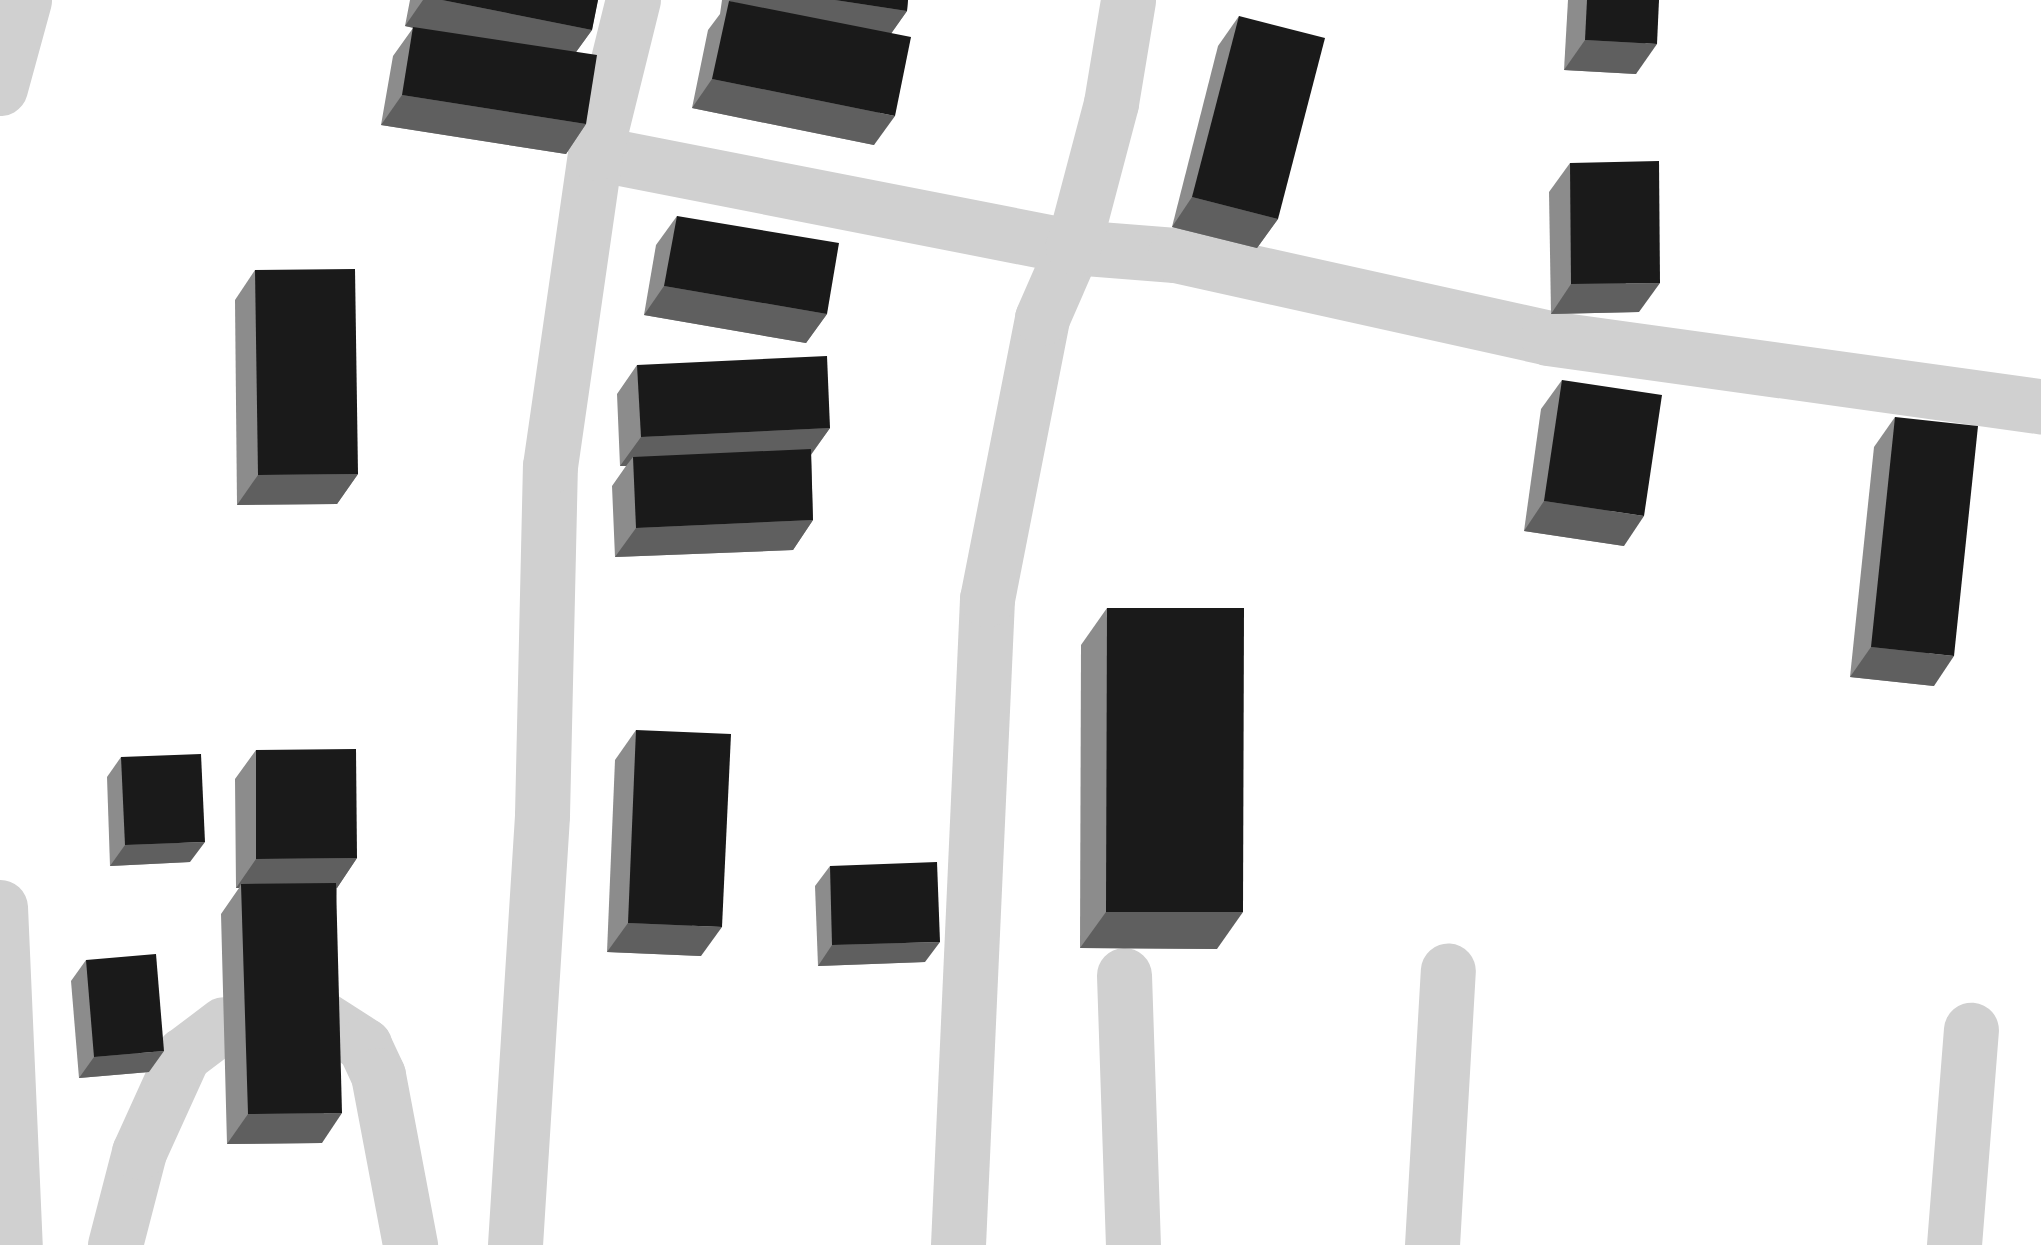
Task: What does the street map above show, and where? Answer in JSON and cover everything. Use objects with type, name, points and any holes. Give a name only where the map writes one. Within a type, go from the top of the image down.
[{"type":"street","points":[[0,83],[24,0]]},
{"type":"street","points":[[515,1245],[542,815],[550,466],[595,153],[633,0]]},
{"type":"street","points":[[958,1245],[987,599],[1042,318],[1073,247],[1112,104],[1128,0]]},
{"type":"street","points":[[595,153],[1073,247],[1176,256],[1548,338],[2041,406]]},
{"type":"street","points":[[0,906],[16,1245]]},
{"type":"street","points":[[1432,1245],[1448,970]]},
{"type":"street","points":[[1124,975],[1133,1245]]},
{"type":"street","points":[[319,1016],[364,1045],[378,1075],[410,1245]]},
{"type":"street","points":[[115,1245],[139,1152],[183,1055],[224,1024]]},
{"type":"street","points":[[1954,1245],[1970,1030]]},
{"type":"building","points":[[442,0],[598,0],[592,30]]},
{"type":"building","points":[[835,0],[908,0],[907,11]]},
{"type":"building","points":[[1587,0],[1659,0],[1657,44],[1585,40]]},
{"type":"building","points":[[729,1],[911,37],[895,116],[712,79]]},
{"type":"building","points":[[1239,16],[1325,38],[1278,219],[1192,197]]},
{"type":"building","points":[[413,27],[597,55],[586,124],[402,95]]},
{"type":"building","points":[[1659,161],[1660,283],[1571,284],[1570,163]]},
{"type":"building","points":[[677,216],[839,243],[827,314],[664,286]]},
{"type":"building","points":[[355,269],[358,474],[258,475],[255,270]]},
{"type":"building","points":[[827,356],[830,428],[641,437],[637,365]]},
{"type":"building","points":[[1562,380],[1662,395],[1644,516],[1544,501]]},
{"type":"building","points":[[1895,417],[1978,426],[1954,656],[1871,647]]},
{"type":"building","points":[[811,449],[813,520],[636,528],[633,457]]},
{"type":"building","points":[[1107,608],[1244,608],[1243,912],[1106,912]]},
{"type":"building","points":[[636,730],[731,734],[722,927],[628,923]]},
{"type":"building","points":[[356,749],[357,858],[256,859],[256,750]]},
{"type":"building","points":[[201,754],[205,842],[125,845],[121,757]]},
{"type":"building","points":[[937,862],[940,942],[832,945],[830,866]]},
{"type":"building","points":[[336,883],[342,1113],[248,1114],[241,884]]},
{"type":"building","points":[[156,954],[164,1051],[94,1057],[86,960]]}]
